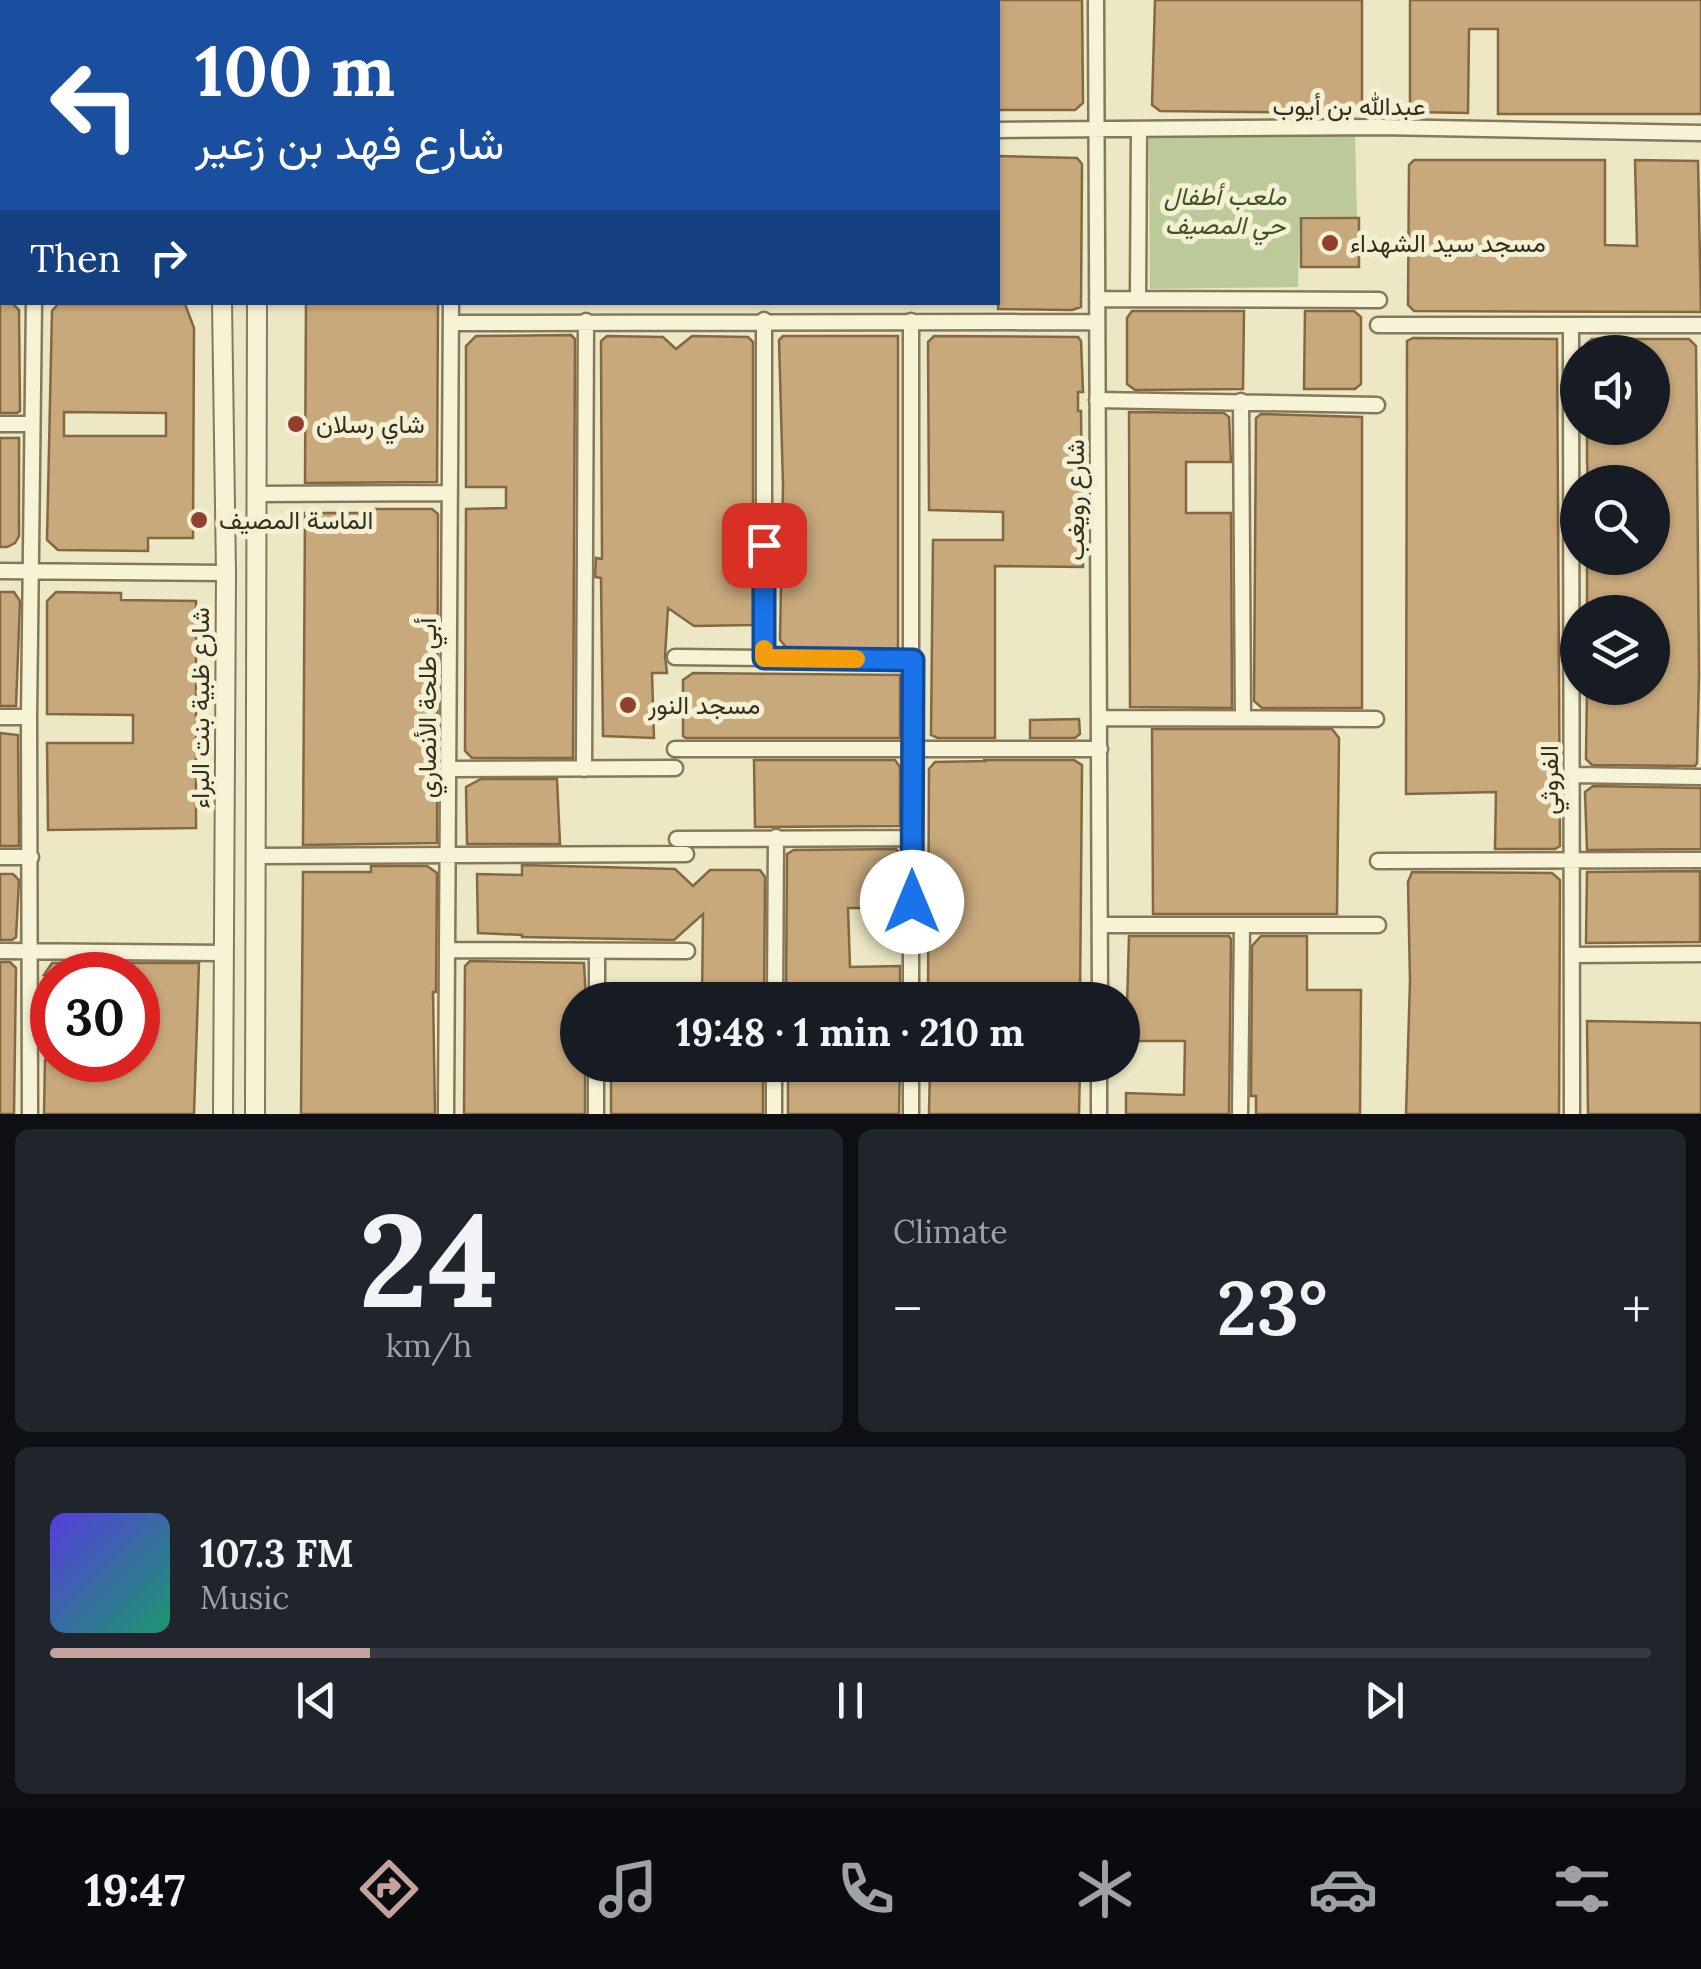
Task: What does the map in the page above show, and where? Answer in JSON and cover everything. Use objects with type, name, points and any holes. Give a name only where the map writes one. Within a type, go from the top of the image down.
[{"type":"street","name":"شارع رويغب","points":[[1096,0],[1100,982]]},
{"type":"street","name":"عبدالله بن أيوب","points":[[1000,130],[1380,127],[1701,134]]},
{"type":"street","points":[[1138,130],[1138,298]]},
{"type":"street","points":[[1097,299],[1379,300]]},
{"type":"street","points":[[0,951],[30,952],[34,305]]},
{"type":"street","name":"شارع ظبية بنت البراء","points":[[221,305],[226,573],[223,1114]]},
{"type":"street","points":[[255,1114],[258,305]]},
{"type":"street","name":"أبي طلحة الأنصاري","points":[[446,1114],[451,305]]},
{"type":"street","points":[[764,320],[764,658]]},
{"type":"street","points":[[584,768],[586,321]]},
{"type":"street","points":[[911,322],[911,982]]},
{"type":"street","points":[[451,323],[1097,322]]},
{"type":"street","points":[[1378,325],[1701,325]]},
{"type":"street","name":"الفروثي","points":[[1570,326],[1572,1114]]},
{"type":"street","points":[[1097,400],[1377,405]]},
{"type":"street","points":[[1240,401],[1243,717]]},
{"type":"street","points":[[0,424],[32,424]]},
{"type":"street","points":[[257,494],[450,493]]},
{"type":"street","points":[[0,571],[226,573]]},
{"type":"street","points":[[675,657],[913,660]]},
{"type":"street","points":[[0,718],[29,717]]},
{"type":"street","points":[[1099,718],[1376,718]]},
{"type":"street","points":[[675,749],[1100,748]]},
{"type":"street","points":[[449,769],[675,768]]},
{"type":"street","points":[[1572,775],[1701,776]]},
{"type":"street","points":[[775,982],[776,838]]},
{"type":"street","points":[[677,839],[912,838]]},
{"type":"street","points":[[258,856],[686,854]]},
{"type":"street","points":[[0,857],[31,857]]},
{"type":"street","points":[[1378,861],[1701,860]]},
{"type":"street","points":[[1240,1114],[1242,925]]},
{"type":"street","points":[[1102,926],[1378,925]]},
{"type":"street","points":[[447,950],[687,951]]},
{"type":"street","points":[[597,951],[597,982]]},
{"type":"street","points":[[160,953],[224,953]]},
{"type":"street","points":[[1573,954],[1701,954]]},
{"type":"street","points":[[30,1082],[30,1114]]},
{"type":"street","points":[[596,1082],[596,1114]]},
{"type":"street","points":[[774,1082],[774,1114]]},
{"type":"street","points":[[910,1114],[911,1082]]},
{"type":"street","points":[[1098,1114],[1099,1082]]},
{"type":"green space","name":"ملعب أطفال حي المصيف","points":[[1355,135],[1357,217],[1300,216],[1298,287],[1150,289],[1149,136]]},
{"type":"building","points":[[1000,0],[1082,0],[1083,103],[1075,110],[1000,110]]},
{"type":"building","points":[[1155,0],[1362,0],[1362,106],[1354,113],[1160,111],[1152,105]]},
{"type":"building","points":[[1410,0],[1701,0],[1701,114],[1498,114],[1498,29],[1469,29],[1468,113],[1410,112]]},
{"type":"building","points":[[1000,156],[1077,158],[1082,164],[1081,307],[998,309]]},
{"type":"building","points":[[1414,160],[1605,160],[1605,245],[1637,246],[1635,160],[1698,161],[1701,312],[1414,311],[1408,305],[1409,165]]},
{"type":"building","name":"مسجد سيد الشهداء","points":[[1301,218],[1359,218],[1359,267],[1301,267]]},
{"type":"building","points":[[0,305],[14,305],[19,310],[20,411],[0,413]]},
{"type":"building","points":[[57,305],[185,305],[194,328],[193,538],[148,538],[148,551],[58,550],[47,540],[52,311]],"holes":[[[64,412],[166,413],[166,436],[64,436]]]},
{"type":"building","points":[[306,305],[438,305],[437,482],[305,483]]},
{"type":"building","points":[[1132,311],[1244,311],[1243,389],[1135,390],[1127,384],[1127,318]]},
{"type":"building","points":[[1305,311],[1354,311],[1361,317],[1361,384],[1355,389],[1304,389]]},
{"type":"building","points":[[571,335],[575,339],[573,758],[472,758],[465,751],[466,509],[506,508],[506,487],[466,487],[466,346],[476,336]]},
{"type":"building","points":[[607,336],[663,337],[676,349],[692,336],[748,337],[753,342],[753,625],[694,626],[668,608],[667,673],[652,673],[654,738],[603,736],[601,578],[595,577],[596,558],[602,559],[601,341]]},
{"type":"building","points":[[783,336],[898,336],[898,649],[787,648],[780,640],[783,485],[779,340]]},
{"type":"building","points":[[934,336],[1078,337],[1081,341],[1083,392],[1078,392],[1078,411],[1083,567],[995,566],[995,738],[931,735],[933,540],[1003,540],[1003,512],[929,510],[928,342]]},
{"type":"building","points":[[1557,339],[1560,846],[1555,849],[1495,849],[1496,792],[1406,794],[1407,341]]},
{"type":"building","points":[[1670,339],[1689,339],[1696,346],[1699,674],[1695,766],[1592,765],[1586,759],[1587,705],[1670,705],[1670,595],[1587,595],[1587,575],[1670,575],[1670,465],[1588,465],[1587,445],[1670,445]]},
{"type":"building","points":[[1129,412],[1224,413],[1229,417],[1231,462],[1186,462],[1186,513],[1231,513],[1232,708],[1130,707]]},
{"type":"building","points":[[1261,414],[1362,417],[1362,708],[1262,708],[1254,701],[1256,418]]},
{"type":"building","points":[[0,438],[19,438],[19,536],[7,547],[0,547]]},
{"type":"building","points":[[372,509],[432,509],[438,514],[437,843],[303,845],[305,513],[372,513]]},
{"type":"building","points":[[0,592],[14,592],[20,601],[16,706],[0,706]]},
{"type":"building","points":[[56,592],[121,593],[121,600],[196,601],[196,828],[48,830],[47,743],[133,743],[133,715],[47,714],[47,601]]},
{"type":"building","points":[[693,673],[900,675],[900,738],[686,738],[683,680]]},
{"type":"building","points":[[1079,719],[1080,734],[1075,738],[1030,738],[1030,720]]},
{"type":"building","points":[[1152,729],[1332,729],[1339,738],[1337,914],[1153,914]]},
{"type":"building","points":[[0,733],[18,735],[19,846],[0,846]]},
{"type":"building","points":[[754,760],[895,760],[900,767],[900,826],[755,827]]},
{"type":"building","points":[[983,760],[1074,760],[1082,765],[1080,982],[928,982],[929,769],[935,762],[987,761]]},
{"type":"building","points":[[481,779],[557,779],[560,844],[467,844],[466,787]]},
{"type":"building","points":[[1593,786],[1701,788],[1701,849],[1587,850],[1585,792]]},
{"type":"building","points":[[896,849],[900,854],[900,908],[848,908],[850,967],[900,966],[900,982],[786,982],[787,854],[794,850]]},
{"type":"building","points":[[522,865],[675,869],[693,886],[710,870],[760,870],[765,877],[764,982],[702,982],[703,914],[674,940],[478,933],[477,874],[522,875]]},
{"type":"building","points":[[371,866],[427,866],[437,873],[433,992],[435,1114],[301,1114],[303,872],[371,872]]},
{"type":"building","points":[[1700,871],[1700,942],[1586,943],[1587,872]]},
{"type":"building","points":[[1412,872],[1552,873],[1560,880],[1559,1114],[1406,1114],[1408,882]]},
{"type":"building","points":[[0,874],[13,874],[19,880],[16,937],[12,940],[0,940]]},
{"type":"building","points":[[1129,936],[1229,936],[1229,1114],[1126,1114],[1126,1093],[1184,1095],[1185,1041],[1140,1041],[1140,982],[1128,982]]},
{"type":"building","points":[[1261,936],[1307,936],[1307,990],[1361,990],[1360,1114],[1256,1114],[1256,1096],[1251,1096],[1252,946]]},
{"type":"building","points":[[470,961],[584,963],[585,982],[560,982],[560,1082],[585,1082],[585,1114],[464,1114],[465,966]]},
{"type":"building","points":[[0,962],[10,962],[16,968],[14,1114],[0,1114]]},
{"type":"building","points":[[160,963],[199,963],[194,1114],[44,1114],[45,1082],[160,1082]]},
{"type":"building","points":[[1587,1021],[1701,1023],[1701,1114],[1588,1114]]},
{"type":"building","points":[[611,1082],[763,1082],[763,1114],[611,1114]]},
{"type":"building","points":[[788,1082],[900,1082],[899,1114],[788,1114]]},
{"type":"building","points":[[930,1082],[1080,1082],[1079,1114],[929,1114]]},
{"type":"slow traffic","points":[[764,649],[764,658],[856,659]]},
{"type":"place","name":"مسجد سيد الشهداء","points":[[1330,243]]},
{"type":"place","name":"شاي رسلان","points":[[296,424]]},
{"type":"place","name":"الماسة المصيف","points":[[199,520]]},
{"type":"place","name":"مسجد النور","points":[[628,705]]},
{"type":"route","points":[[764,545],[764,658],[913,660],[912,902]]}]
